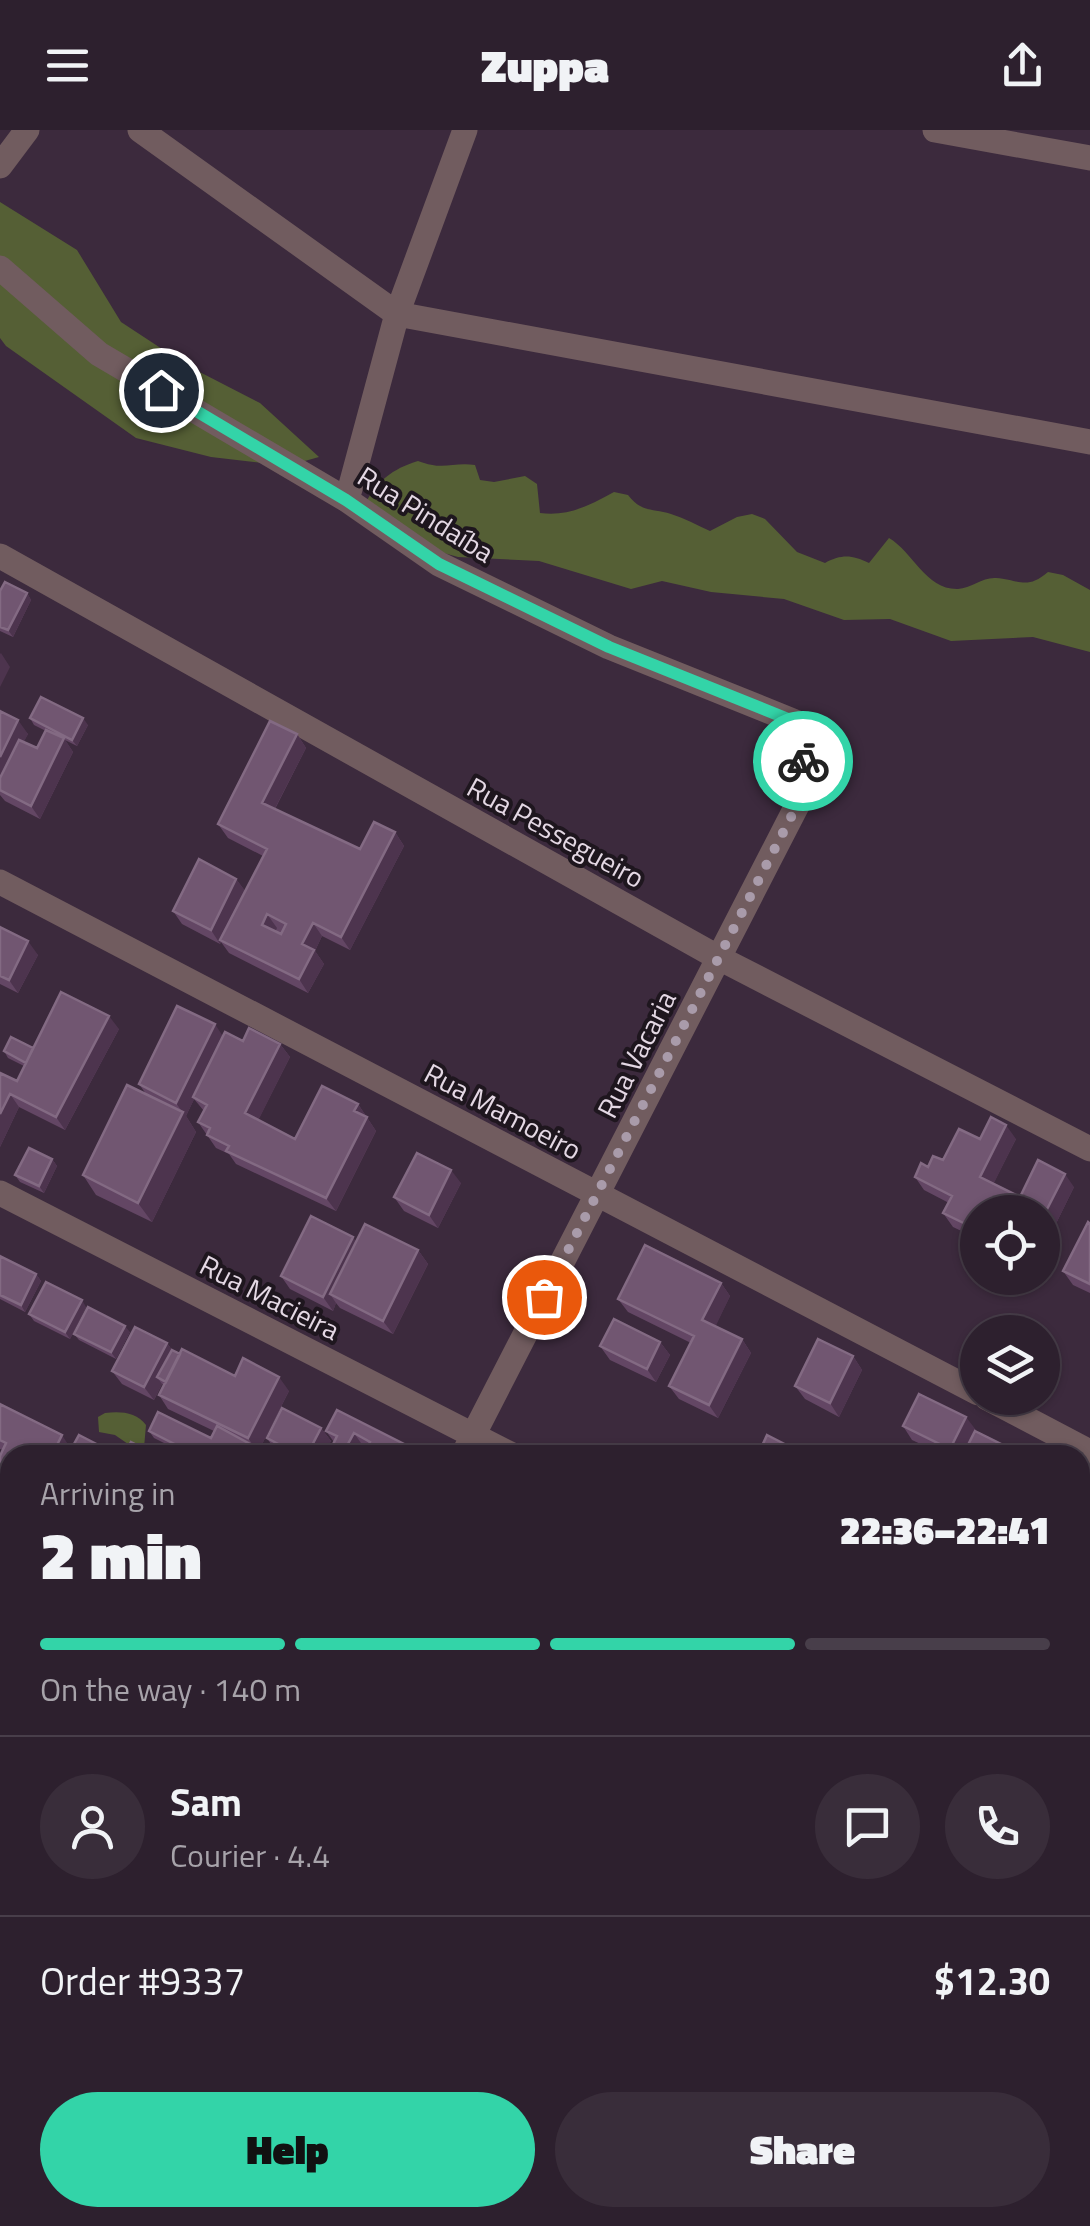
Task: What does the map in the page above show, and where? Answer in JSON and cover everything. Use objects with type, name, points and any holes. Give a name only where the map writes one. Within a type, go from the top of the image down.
[{"type":"street","points":[[0,166],[27,130]]},
{"type":"street","points":[[140,130],[396,314],[1090,442]]},
{"type":"street","points":[[346,500],[396,314],[465,130]]},
{"type":"street","points":[[935,130],[1090,158]]},
{"type":"street","name":"Rua Pindaíba","points":[[0,268],[99,354],[346,500],[439,564],[609,647],[798,723],[807,786]]},
{"type":"street","name":"Rua Pessegueiro","points":[[0,556],[719,958],[1090,1149]]},
{"type":"street","name":"Rua Vacaria","points":[[468,1444],[807,786]]},
{"type":"street","name":"Rua Mamoeiro","points":[[0,882],[960,1384]]},
{"type":"street","name":"Rua Macieira","points":[[0,1193],[468,1444]]},
{"type":"street","points":[[1019,1415],[1077,1445]]},
{"type":"green space","points":[[0,202],[77,250],[121,322],[188,366],[260,403],[319,457],[287,466],[211,457],[136,438],[6,346],[0,338]]},
{"type":"green space","points":[[418,461],[475,465],[480,480],[494,482],[525,476],[537,484],[540,513],[569,512],[614,492],[710,531],[752,514],[765,519],[797,552],[825,563],[847,557],[869,563],[889,538],[928,577],[947,588],[963,588],[991,578],[1029,582],[1048,572],[1063,575],[1090,590],[1090,652],[1033,637],[951,641],[890,619],[844,620],[784,599],[711,592],[662,581],[631,589],[539,561],[458,557],[412,544],[365,504],[386,477]]},
{"type":"green space","points":[[116,1412],[138,1417],[146,1425],[144,1445],[129,1445],[115,1435],[99,1432],[98,1417]]},
{"type":"building","points":[[5,582],[27,593],[8,630],[0,627],[0,591]]},
{"type":"building","points":[[41,697],[83,718],[72,740],[30,718]]},
{"type":"building","points":[[0,711],[18,720],[0,757]]},
{"type":"building","points":[[270,721],[297,734],[262,803],[360,849],[374,822],[395,832],[341,937],[313,923],[302,944],[314,950],[299,979],[220,940],[267,849],[218,824]],"holes":[[[267,914],[286,924],[281,934],[262,925]]]},
{"type":"building","points":[[46,730],[64,738],[31,806],[0,790],[0,778],[19,740],[37,748]]},
{"type":"building","points":[[199,859],[236,879],[211,930],[173,911]]},
{"type":"building","points":[[0,927],[28,941],[9,980],[0,976]]},
{"type":"building","points":[[61,992],[109,1016],[56,1117],[10,1094],[0,1114],[0,1073],[17,1081]]},
{"type":"building","points":[[177,1006],[215,1024],[176,1103],[139,1084]]},
{"type":"building","points":[[249,1028],[280,1044],[245,1113],[295,1139],[322,1086],[358,1104],[354,1111],[367,1117],[326,1198],[226,1151],[229,1146],[207,1135],[210,1128],[198,1122],[207,1105],[193,1097],[225,1032],[243,1041]]},
{"type":"building","points":[[11,1037],[33,1048],[26,1063],[4,1051]]},
{"type":"building","points":[[127,1085],[183,1112],[138,1203],[83,1175]]},
{"type":"building","points":[[991,1117],[1006,1125],[980,1177],[1016,1195],[960,1195],[960,1221],[943,1213],[952,1196],[915,1177],[921,1163],[928,1167],[933,1156],[943,1160],[959,1129],[980,1139]]},
{"type":"building","points":[[29,1148],[52,1159],[39,1186],[15,1175]]},
{"type":"building","points":[[417,1153],[451,1170],[429,1215],[394,1197]]},
{"type":"building","points":[[1038,1160],[1065,1174],[1054,1195],[1021,1195]]},
{"type":"building","points":[[311,1216],[353,1237],[323,1297],[281,1276]]},
{"type":"building","points":[[365,1224],[418,1250],[383,1321],[330,1294]]},
{"type":"building","points":[[1090,1224],[1090,1284],[1063,1271]]},
{"type":"building","points":[[645,1245],[721,1283],[702,1320],[742,1339],[709,1405],[669,1386],[694,1336],[618,1299]]},
{"type":"building","points":[[0,1256],[36,1274],[21,1305],[0,1295]]},
{"type":"building","points":[[46,1282],[82,1300],[65,1332],[29,1314]]},
{"type":"building","points":[[88,1307],[125,1326],[111,1352],[74,1334]]},
{"type":"building","points":[[614,1319],[660,1342],[647,1369],[600,1346]]},
{"type":"building","points":[[135,1327],[167,1343],[144,1387],[112,1371]]},
{"type":"building","points":[[818,1339],[853,1356],[830,1403],[795,1386]]},
{"type":"building","points":[[182,1349],[235,1376],[243,1358],[279,1377],[248,1438],[159,1395]]},
{"type":"building","points":[[172,1350],[180,1354],[166,1382],[157,1377]]},
{"type":"building","points":[[919,1394],[966,1417],[952,1445],[942,1445],[903,1426]]},
{"type":"building","points":[[0,1404],[62,1435],[57,1445],[5,1445],[0,1440]]},
{"type":"building","points":[[282,1408],[321,1428],[312,1445],[280,1445],[267,1438]]},
{"type":"building","points":[[337,1410],[406,1445],[368,1445],[370,1442],[354,1433],[350,1445],[333,1445],[337,1436],[326,1431]]},
{"type":"building","points":[[158,1412],[211,1438],[217,1426],[250,1444],[176,1445],[149,1431]]},
{"type":"building","points":[[975,1431],[1003,1445],[968,1445]]},
{"type":"building","points":[[79,1435],[98,1445],[74,1445]]},
{"type":"building","points":[[767,1435],[786,1445],[762,1445]]},
{"type":"way so far","points":[[544,1297],[807,786],[803,761]]},
{"type":"route","points":[[161,390],[346,500],[439,564],[609,647],[798,723],[803,761]]}]
